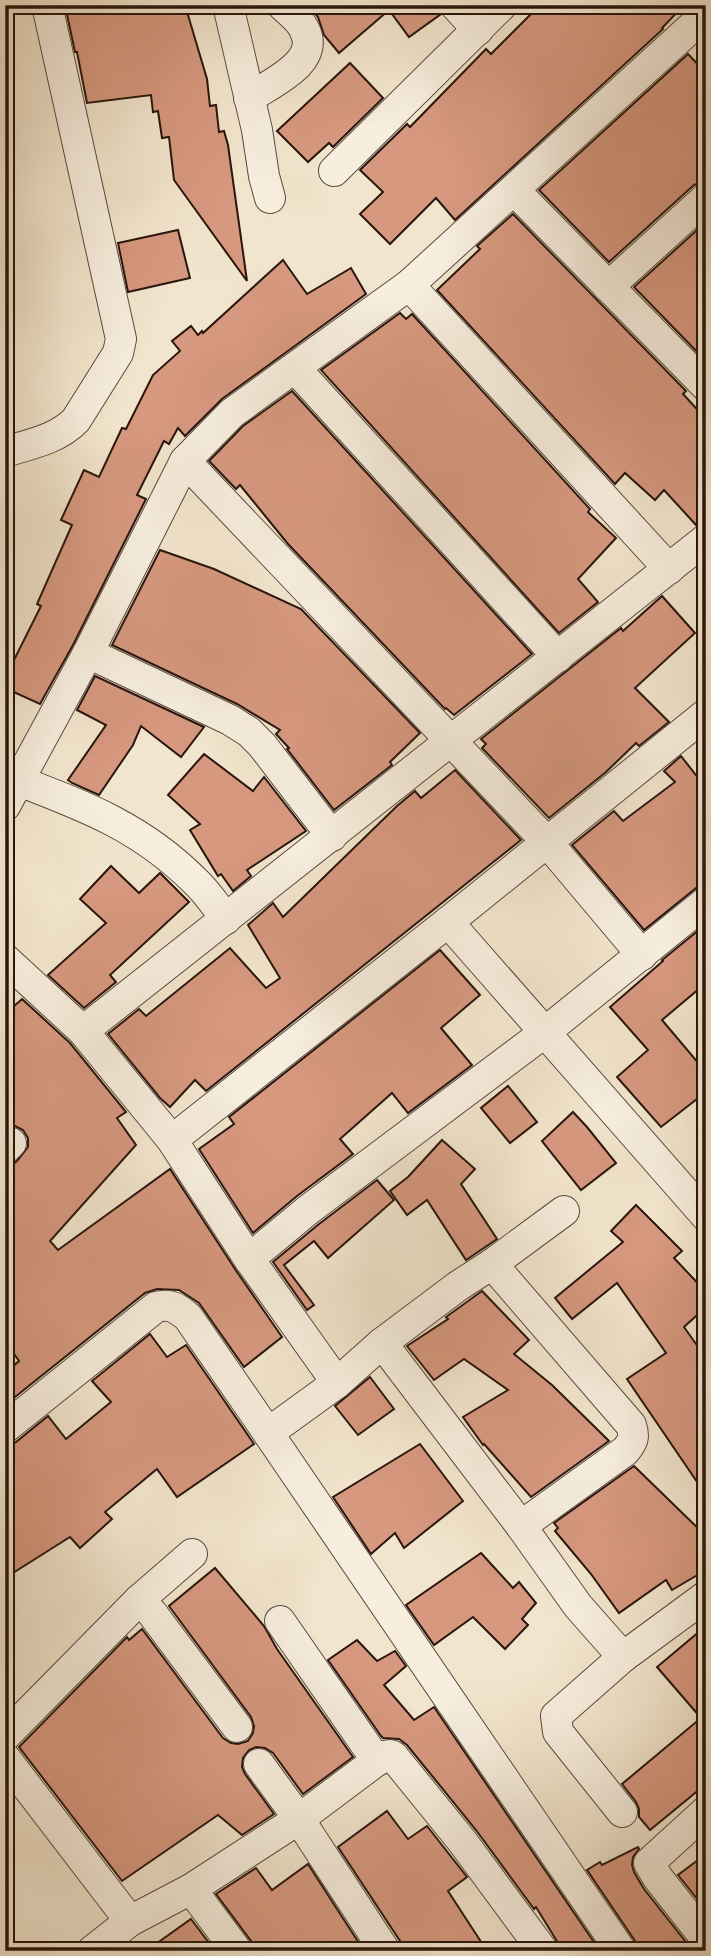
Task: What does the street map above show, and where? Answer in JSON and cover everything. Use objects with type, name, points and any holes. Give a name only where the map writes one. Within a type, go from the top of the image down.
[{"type":"street","points":[[5,452],[68,428],[76,420],[118,353],[121,339],[47,5]]},
{"type":"street","points":[[228,5],[270,198]]},
{"type":"street","points":[[249,97],[299,66],[306,53],[309,40],[303,27],[282,5]]},
{"type":"street","points":[[455,5],[478,30]]},
{"type":"street","points":[[334,171],[502,5]]},
{"type":"street","points":[[226,919],[197,882],[135,832],[88,808],[12,793],[88,653],[185,461],[232,413],[409,285],[706,14]]},
{"type":"street","points":[[514,190],[706,386]]},
{"type":"street","points":[[608,287],[706,198]]},
{"type":"street","points":[[409,285],[669,569]]},
{"type":"street","points":[[295,368],[558,657]]},
{"type":"street","points":[[185,461],[547,842],[642,955]]},
{"type":"street","points":[[83,1031],[706,540]]},
{"type":"street","points":[[88,653],[230,720],[248,732],[262,745],[332,836]]},
{"type":"street","points":[[172,1140],[706,714]]},
{"type":"street","points":[[249,1259],[308,1210],[544,1033],[706,902]]},
{"type":"street","points":[[448,922],[706,1216]]},
{"type":"street","points":[[5,959],[83,1031],[172,1140],[249,1259],[337,1383]]},
{"type":"street","points":[[268,1433],[337,1383],[382,1343],[458,1286],[564,1211]]},
{"type":"street","points":[[492,1264],[631,1425],[634,1433],[633,1443],[625,1451],[521,1526]]},
{"type":"street","points":[[5,1428],[156,1307],[169,1304],[178,1308],[188,1317],[268,1433],[621,1951]]},
{"type":"street","points":[[382,1343],[521,1526],[578,1606],[623,1657]]},
{"type":"street","points":[[5,1737],[139,1600],[192,1554]]},
{"type":"street","points":[[622,1812],[558,1732],[556,1716],[623,1657],[706,1596]]},
{"type":"street","points":[[139,1600],[152,1613],[237,1727]]},
{"type":"street","points":[[280,1621],[377,1761]]},
{"type":"street","points":[[92,1951],[130,1921],[191,1889],[299,1819],[383,1756],[390,1755],[462,1841],[542,1951]]},
{"type":"street","points":[[5,1758],[130,1921]]},
{"type":"street","points":[[259,1764],[299,1819],[385,1951]]},
{"type":"street","points":[[706,1811],[649,1863],[706,1939]]},
{"type":"street","points":[[191,1889],[237,1951]]},
{"type":"building","points":[[65,5],[185,5],[207,79],[210,106],[216,105],[219,132],[224,131],[228,145],[247,281],[174,180],[169,137],[162,138],[158,111],[153,112],[151,95],[87,103]]},
{"type":"building","points":[[308,5],[438,5],[441,14],[409,37],[389,10],[339,53],[324,35],[318,17]]},
{"type":"building","points":[[540,5],[684,5],[663,29],[455,220],[436,198],[390,244],[360,214],[383,192],[360,170],[407,124],[410,127],[486,49],[491,54]]},
{"type":"building","points":[[688,54],[706,73],[706,181],[694,185],[609,262],[539,190]]},
{"type":"building","points":[[350,63],[383,98],[333,147],[329,143],[308,162],[277,131]]},
{"type":"building","points":[[513,214],[686,391],[683,394],[706,419],[706,522],[696,525],[664,490],[655,500],[625,473],[615,484],[437,290],[480,249],[477,246]]},
{"type":"building","points":[[178,230],[190,278],[128,292],[118,243]]},
{"type":"building","points":[[696,231],[706,241],[706,361],[634,287]]},
{"type":"building","points":[[283,260],[307,294],[351,268],[366,294],[222,399],[185,436],[178,428],[169,444],[164,441],[137,495],[146,499],[73,645],[40,704],[5,688],[5,661],[12,664],[41,606],[37,604],[72,525],[61,520],[84,470],[99,477],[122,428],[126,429],[153,375],[180,351],[172,341],[191,326],[198,335],[202,331],[203,333]]},
{"type":"building","points":[[400,313],[406,319],[412,314],[590,509],[588,512],[616,538],[578,579],[598,602],[559,633],[321,370]]},
{"type":"building","points":[[292,391],[532,654],[454,715],[445,709],[288,544],[240,485],[236,489],[209,461],[243,426]]},
{"type":"building","points":[[160,550],[214,569],[301,609],[420,733],[390,762],[392,765],[334,810],[276,734],[280,730],[237,704],[112,645]]},
{"type":"building","points":[[662,596],[695,633],[635,688],[669,722],[639,746],[636,743],[606,772],[549,818],[482,748],[486,744],[481,739],[621,628],[623,631]]},
{"type":"building","points":[[95,676],[204,727],[181,757],[141,726],[133,745],[99,795],[72,783],[68,780],[106,725],[77,710]]},
{"type":"building","points":[[204,754],[253,791],[264,777],[306,831],[247,870],[251,876],[233,891],[221,874],[218,876],[190,830],[200,824],[168,795]]},
{"type":"building","points":[[681,756],[706,788],[706,880],[644,930],[572,845],[614,811],[623,821],[675,782],[664,771]]},
{"type":"building","points":[[455,770],[521,840],[206,1091],[195,1080],[170,1107],[108,1034],[139,1009],[146,1016],[230,948],[266,988],[280,978],[248,925],[273,903],[283,917],[397,806],[415,791],[421,798]]},
{"type":"building","points":[[111,866],[139,893],[160,873],[189,902],[110,975],[116,982],[84,1008],[48,975],[106,923],[80,899]]},
{"type":"building","points":[[705,925],[706,983],[662,1020],[706,1072],[706,1092],[661,1127],[617,1077],[648,1050],[610,1007]]},
{"type":"building","points":[[440,950],[480,995],[441,1028],[472,1065],[408,1113],[392,1093],[340,1139],[353,1154],[253,1233],[199,1149],[234,1124],[229,1117]]},
{"type":"building","points":[[22,999],[70,1043],[126,1112],[117,1118],[136,1145],[50,1241],[58,1250],[170,1169],[282,1337],[244,1367],[199,1303],[179,1290],[157,1289],[145,1293],[5,1405],[5,1361],[11,1368],[19,1361],[5,1341],[5,1166],[17,1161],[28,1147],[28,1138],[23,1130],[15,1126],[5,1127],[5,1014]]},
{"type":"building","points":[[508,1086],[537,1122],[510,1143],[481,1108]]},
{"type":"building","points":[[573,1112],[616,1163],[581,1190],[542,1141]]},
{"type":"building","points":[[442,1140],[475,1169],[461,1184],[497,1239],[466,1260],[427,1200],[407,1215],[390,1191],[408,1177]]},
{"type":"building","points":[[377,1180],[394,1200],[328,1258],[314,1241],[284,1265],[314,1305],[307,1310],[273,1262]]},
{"type":"building","points":[[636,1205],[682,1251],[674,1258],[706,1292],[706,1307],[684,1327],[706,1358],[706,1495],[627,1379],[666,1353],[617,1283],[572,1319],[555,1298],[623,1242],[611,1231]]},
{"type":"building","points":[[482,1291],[529,1340],[514,1354],[552,1385],[609,1441],[531,1497],[483,1445],[463,1417],[508,1390],[464,1359],[434,1380],[407,1346],[448,1319],[446,1317]]},
{"type":"building","points":[[150,1334],[167,1357],[186,1345],[254,1444],[177,1497],[157,1469],[105,1512],[112,1519],[80,1548],[70,1537],[5,1578],[5,1445],[16,1442],[48,1416],[66,1439],[111,1402],[92,1381]]},
{"type":"building","points":[[370,1377],[394,1409],[358,1435],[335,1406]]},
{"type":"building","points":[[420,1444],[463,1501],[404,1548],[395,1533],[371,1554],[333,1497]]},
{"type":"building","points":[[634,1466],[706,1536],[706,1570],[672,1590],[666,1580],[619,1613],[555,1531],[558,1528],[554,1523]]},
{"type":"building","points":[[481,1553],[513,1588],[519,1582],[536,1603],[522,1619],[528,1625],[505,1649],[473,1617],[434,1645],[406,1605]]},
{"type":"building","points":[[215,1568],[264,1626],[277,1649],[353,1757],[303,1794],[273,1753],[265,1748],[256,1747],[249,1750],[243,1758],[242,1767],[274,1814],[242,1835],[218,1815],[122,1881],[19,1747],[127,1637],[129,1640],[142,1629],[223,1738],[238,1744],[248,1741],[254,1726],[251,1717],[169,1606]]},
{"type":"building","points":[[706,1626],[706,1784],[650,1830],[639,1817],[636,1802],[622,1784],[701,1718],[657,1667]]},
{"type":"building","points":[[357,1640],[377,1661],[395,1651],[406,1666],[384,1685],[414,1720],[434,1707],[600,1951],[563,1951],[536,1907],[534,1909],[476,1830],[407,1745],[399,1739],[381,1736],[328,1660]]},
{"type":"building","points":[[387,1811],[408,1839],[427,1826],[467,1877],[448,1891],[487,1951],[402,1951],[400,1941],[338,1847]]},
{"type":"building","points":[[638,1847],[633,1857],[634,1872],[644,1889],[693,1951],[638,1951],[635,1941],[587,1870]]},
{"type":"building","points":[[706,1854],[706,1910],[678,1875]]},
{"type":"building","points":[[308,1864],[364,1951],[254,1951],[251,1941],[216,1894],[256,1868],[272,1890]]},
{"type":"building","points":[[191,1919],[215,1951],[146,1951]]}]
